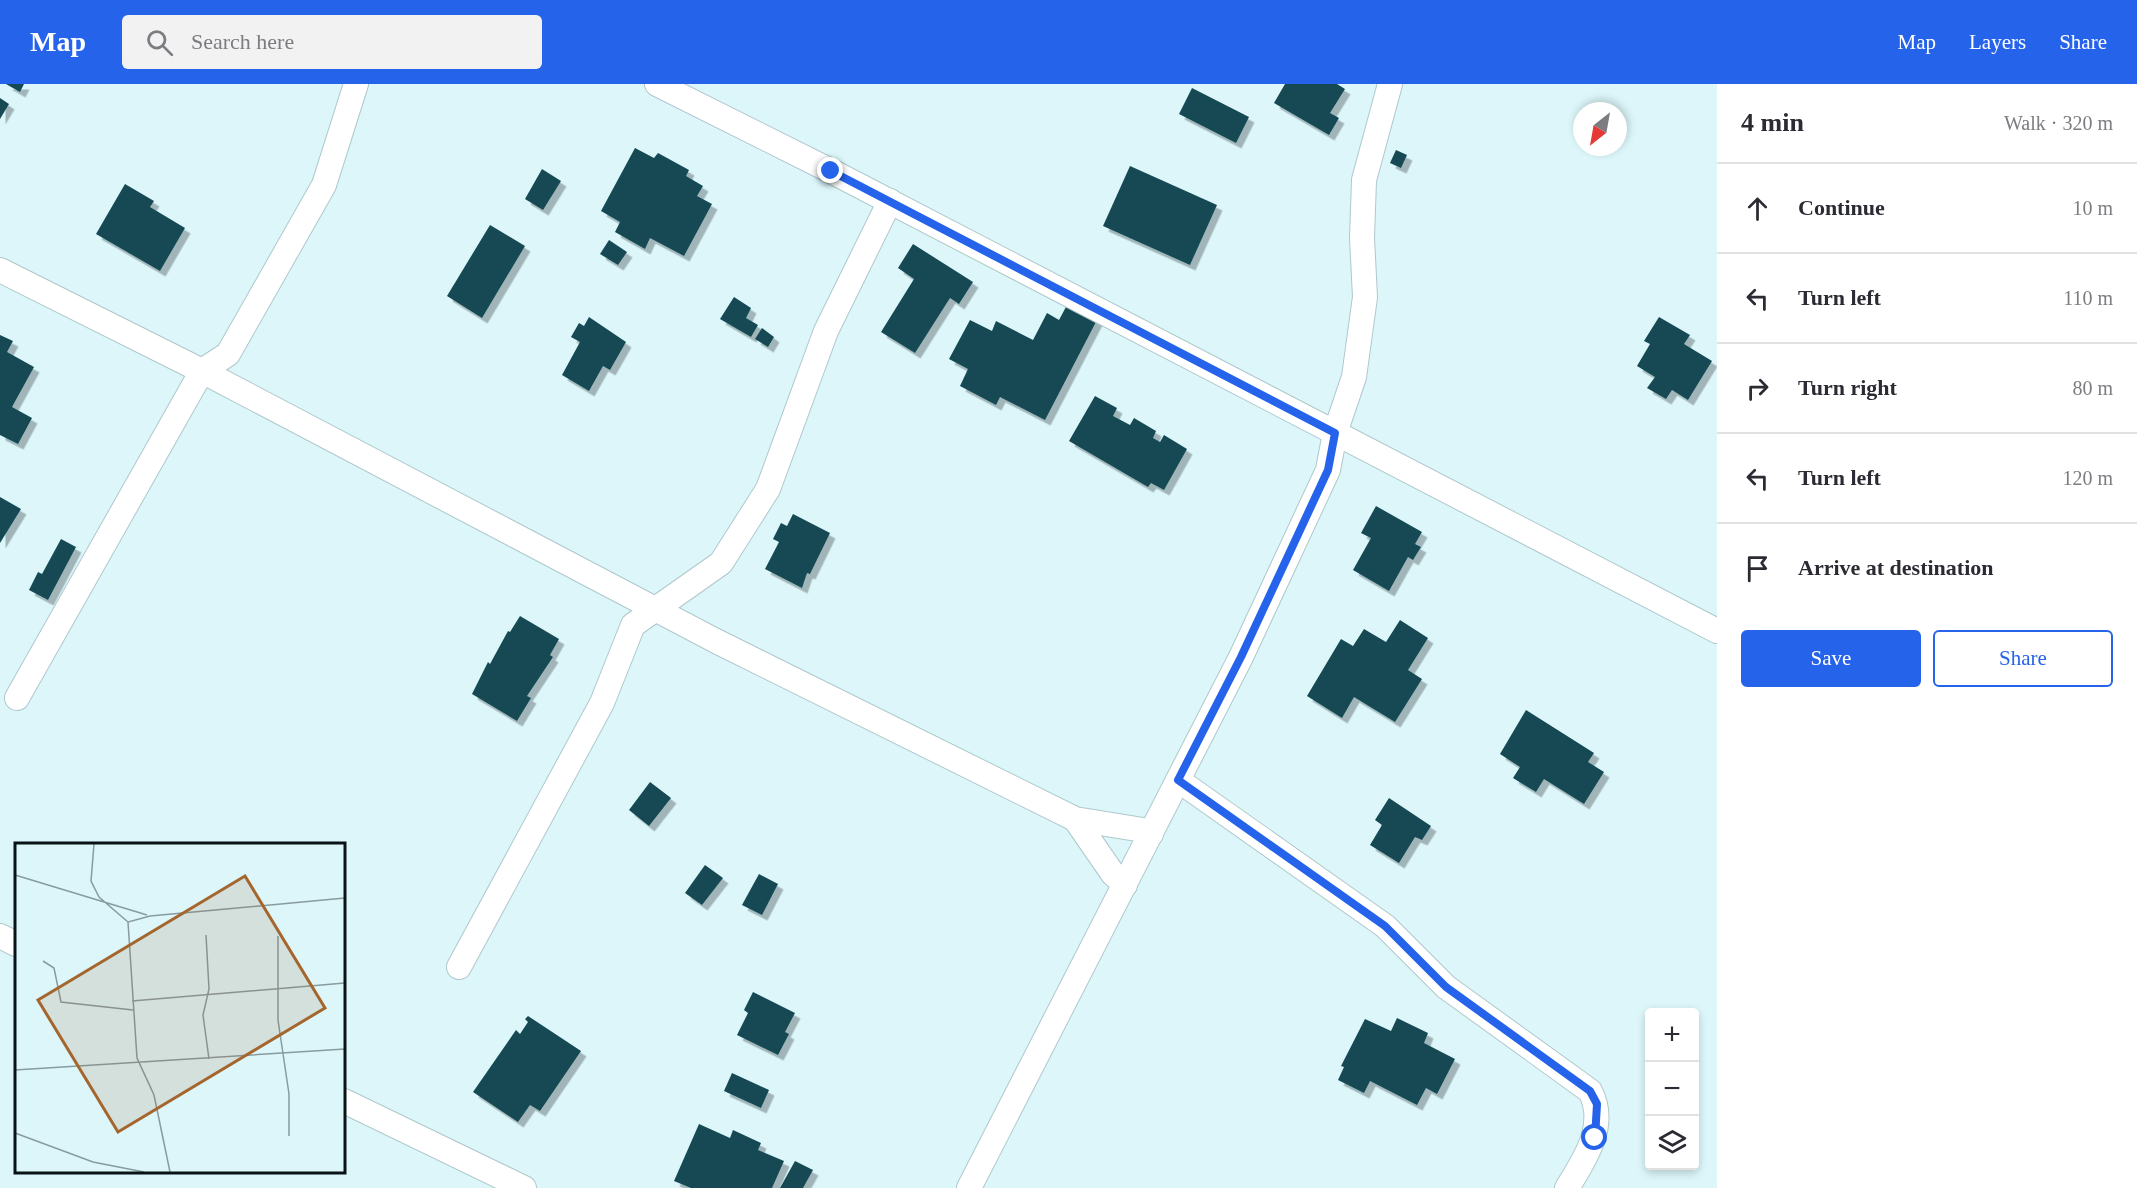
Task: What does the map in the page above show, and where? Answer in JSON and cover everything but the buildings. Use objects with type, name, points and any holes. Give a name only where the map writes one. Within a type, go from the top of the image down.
[{"type":"street","points":[[17,698],[202,371],[228,354],[324,184],[356,84]]},
{"type":"street","points":[[657,84],[890,201],[1717,631]]},
{"type":"street","points":[[969,1188],[1241,657],[1328,470],[1335,433],[1354,377],[1365,297],[1362,238],[1364,180],[1390,84]]},
{"type":"street","points":[[459,967],[602,703],[633,625],[654,608],[721,563],[768,489],[826,331],[890,201]]},
{"type":"street","points":[[0,270],[202,371],[654,608],[1075,819],[1143,830],[1151,834]]},
{"type":"street","points":[[1178,780],[1385,926],[1446,987],[1590,1091],[1597,1104],[1595,1138],[1567,1188]]},
{"type":"street","points":[[1075,819],[1113,874],[1125,885]]},
{"type":"street","points":[[0,936],[15,944]]},
{"type":"street","points":[[345,1101],[524,1188]]},
{"type":"route","points":[[831,171],[1335,433],[1328,470],[1241,657],[1178,780],[1385,926],[1446,987],[1590,1091],[1597,1104],[1595,1138]]}]
